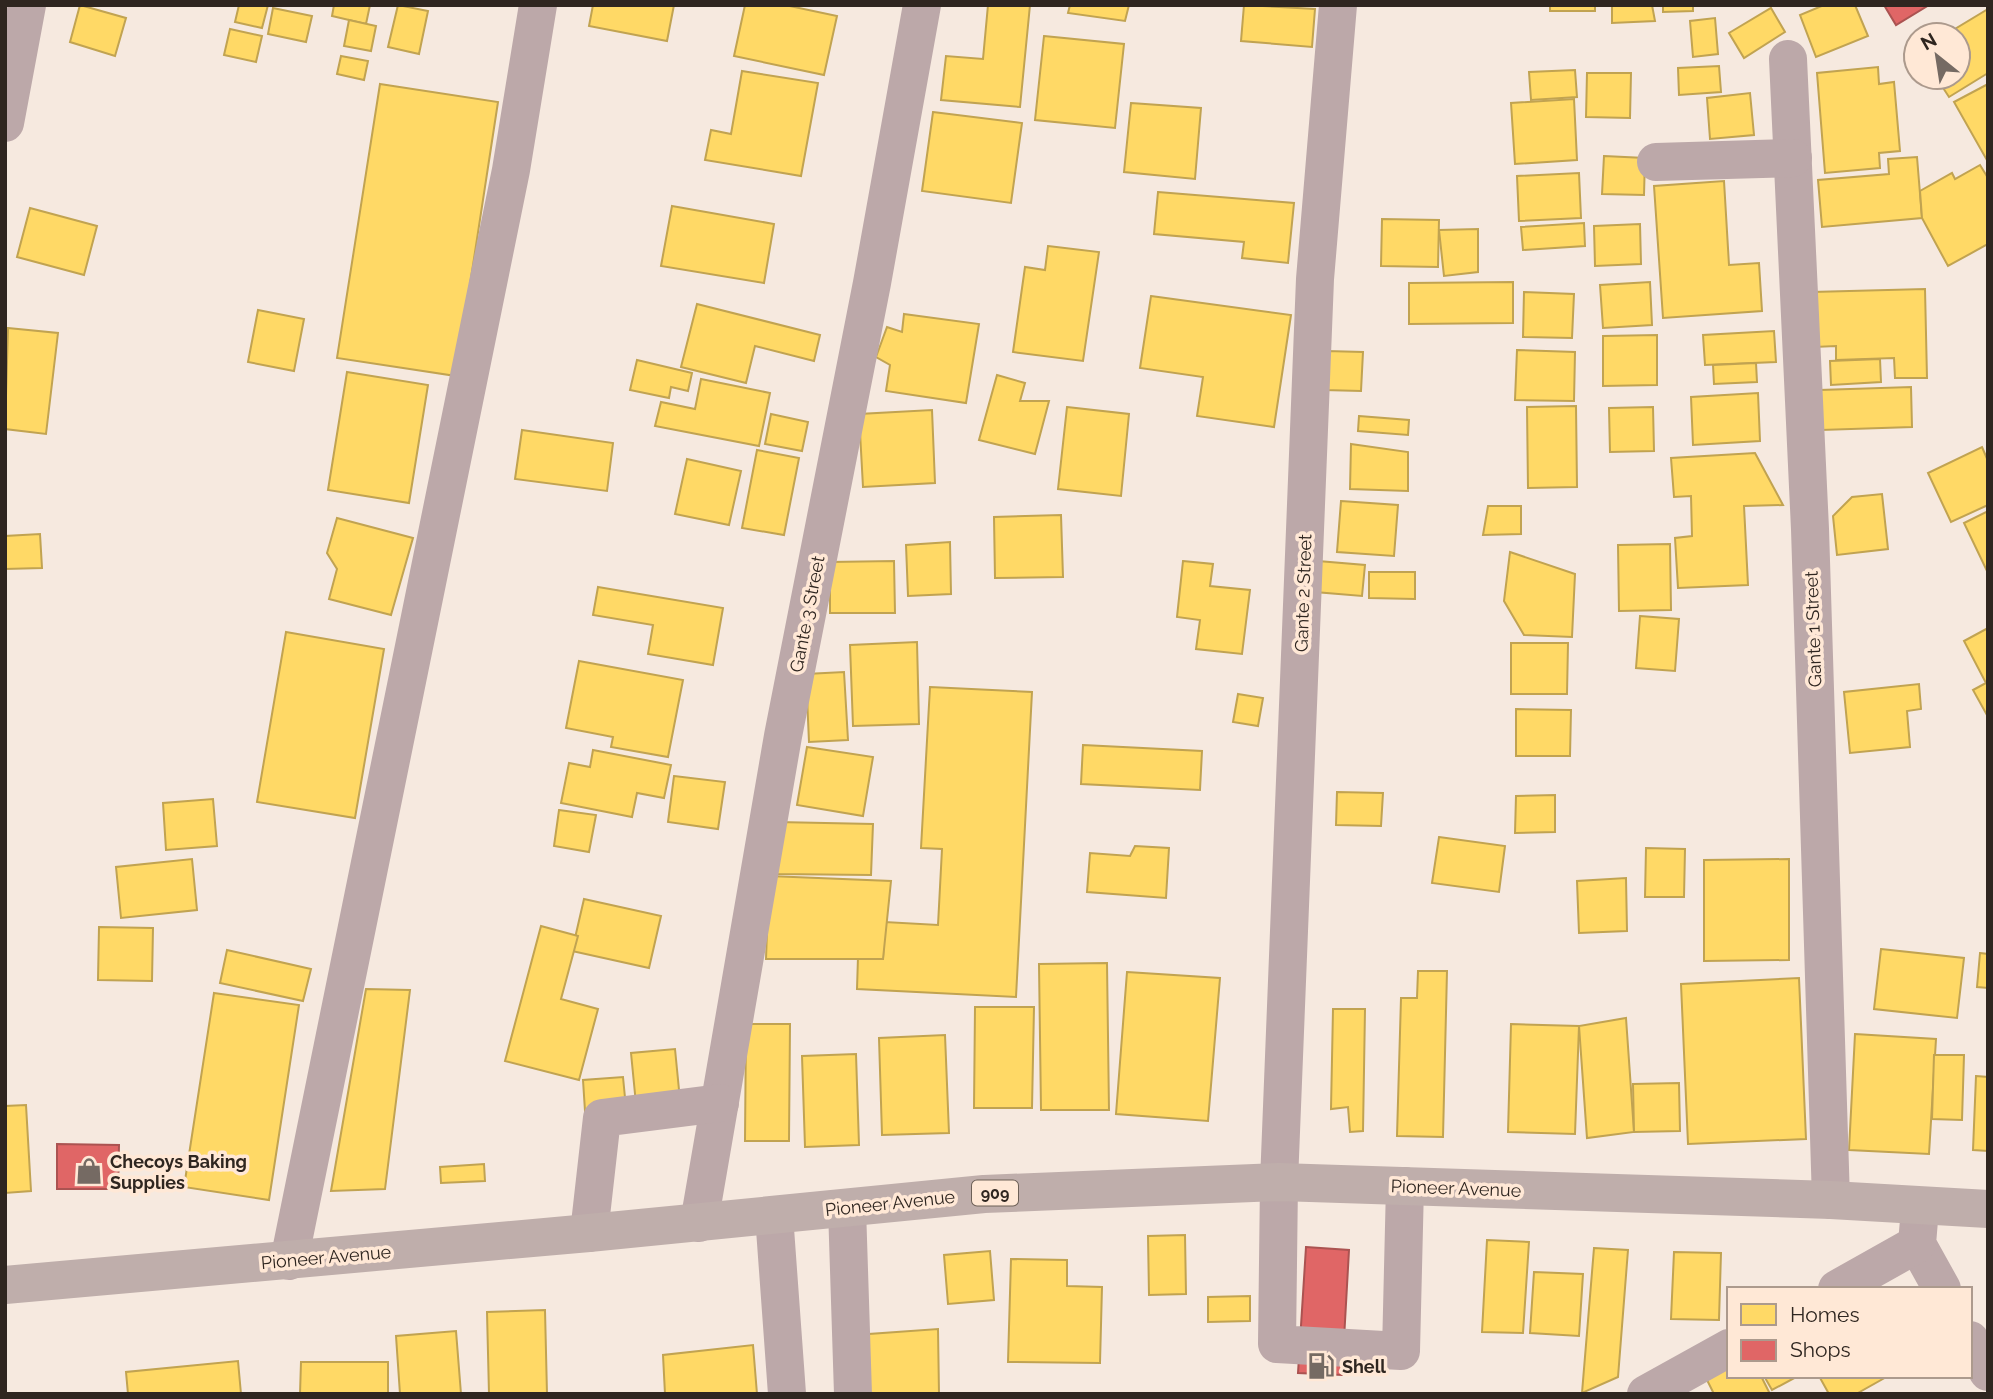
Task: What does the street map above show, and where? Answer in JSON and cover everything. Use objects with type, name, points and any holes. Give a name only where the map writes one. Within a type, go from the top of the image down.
[{"type":"highway","name":"Pioneer Avenue","points":[[5,1285],[699,1223],[984,1194],[1279,1182],[1831,1200],[1988,1209]]},
{"type":"street","points":[[5,123],[27,5]]},
{"type":"street","points":[[289,1261],[511,170],[538,5]]},
{"type":"street","name":"Gante 3 Street","points":[[699,1223],[783,736],[872,283],[922,5]]},
{"type":"street","name":"Gante 2 Street","points":[[1338,5],[1315,279],[1279,1182],[1277,1344],[1401,1351],[1405,1186]]},
{"type":"street","name":"Gante 1 Street","points":[[1788,59],[1810,529],[1831,1200]]},
{"type":"street","points":[[1656,162],[1793,158]]},
{"type":"street","points":[[589,1233],[602,1118],[720,1103]]},
{"type":"street","points":[[1920,1205],[1917,1244],[1941,1287]]},
{"type":"street","points":[[847,1208],[853,1394]]},
{"type":"street","points":[[774,1215],[787,1394]]},
{"type":"street","points":[[1841,1287],[1917,1244]]},
{"type":"street","points":[[1972,1344],[1988,1372]]},
{"type":"street","points":[[1646,1394],[1727,1349]]},
{"type":"building: Homes","points":[[80,5],[126,18],[115,56],[70,42]]},
{"type":"building: Homes","points":[[239,5],[268,5],[262,28],[235,22]]},
{"type":"building: Homes","points":[[334,5],[370,5],[366,24],[332,16]]},
{"type":"building: Homes","points":[[398,5],[428,11],[419,54],[388,47]]},
{"type":"building: Homes","points":[[593,5],[674,5],[667,41],[589,26]]},
{"type":"building: Homes","points":[[745,5],[785,5],[837,16],[824,75],[734,56]]},
{"type":"building: Homes","points":[[988,5],[1030,5],[1020,107],[941,100],[946,56],[983,59]]},
{"type":"building: Homes","points":[[1070,5],[1129,5],[1125,21],[1068,13]]},
{"type":"building: Homes","points":[[1244,5],[1315,9],[1312,47],[1241,41]]},
{"type":"building: Homes","points":[[1550,5],[1595,5],[1595,11],[1550,11]]},
{"type":"building: Homes","points":[[1612,5],[1652,5],[1655,21],[1612,23]]},
{"type":"building: Homes","points":[[1663,5],[1693,5],[1693,11],[1663,12]]},
{"type":"building: Homes","points":[[1824,5],[1855,5],[1868,36],[1816,57],[1800,15]]},
{"type":"building: Homes","points":[[273,8],[312,16],[306,42],[268,34]]},
{"type":"building: Homes","points":[[1771,8],[1785,32],[1744,58],[1729,33]]},
{"type":"building: Homes","points":[[1988,9],[1988,73],[1972,83],[1972,21],[1968,21]]},
{"type":"building: Homes","points":[[1715,18],[1718,54],[1693,57],[1690,21]]},
{"type":"building: Homes","points":[[349,20],[376,26],[371,51],[344,46]]},
{"type":"building: Homes","points":[[230,29],[262,36],[256,62],[224,55]]},
{"type":"building: Homes","points":[[1044,36],[1124,44],[1115,128],[1035,120]]},
{"type":"building: Homes","points":[[341,56],[368,61],[364,80],[337,74]]},
{"type":"building: Homes","points":[[1719,66],[1721,92],[1679,95],[1678,68]]},
{"type":"building: Homes","points":[[1878,67],[1879,84],[1894,82],[1900,151],[1879,153],[1880,168],[1825,173],[1817,73]]},
{"type":"building: Homes","points":[[1575,70],[1577,97],[1531,100],[1529,72]]},
{"type":"building: Homes","points":[[742,71],[818,83],[801,176],[705,160],[711,130],[731,134]]},
{"type":"building: Homes","points":[[1587,73],[1631,73],[1630,118],[1586,117]]},
{"type":"building: Homes","points":[[380,84],[498,102],[456,376],[337,358]]},
{"type":"building: Homes","points":[[1988,84],[1988,162],[1954,102]]},
{"type":"building: Homes","points":[[1945,91],[1959,91],[1949,97]]},
{"type":"building: Homes","points":[[1750,93],[1754,135],[1710,139],[1707,98]]},
{"type":"building: Homes","points":[[1574,99],[1577,160],[1515,164],[1511,103]]},
{"type":"building: Homes","points":[[1131,103],[1201,108],[1195,179],[1124,172]]},
{"type":"building: Homes","points":[[933,112],[1022,123],[1011,203],[922,191]]},
{"type":"building: Homes","points":[[1604,156],[1645,158],[1644,195],[1602,194]]},
{"type":"building: Homes","points":[[1917,157],[1922,218],[1822,227],[1818,180],[1889,174],[1888,159]]},
{"type":"building: Homes","points":[[1980,165],[1988,178],[1988,244],[1948,266],[1922,218],[1920,191],[1952,173],[1955,179]]},
{"type":"building: Homes","points":[[1579,173],[1581,218],[1519,221],[1517,176]]},
{"type":"building: Homes","points":[[1724,181],[1729,265],[1759,263],[1762,311],[1663,318],[1654,186]]},
{"type":"building: Homes","points":[[1158,192],[1294,203],[1288,263],[1242,258],[1244,242],[1154,234]]},
{"type":"building: Homes","points":[[672,206],[774,224],[764,283],[661,266]]},
{"type":"building: Homes","points":[[30,208],[97,226],[84,275],[17,257]]},
{"type":"building: Homes","points":[[1382,219],[1439,220],[1438,267],[1381,266]]},
{"type":"building: Homes","points":[[1584,223],[1585,246],[1523,250],[1521,227]]},
{"type":"building: Homes","points":[[1640,224],[1641,264],[1595,266],[1594,226]]},
{"type":"building: Homes","points":[[1478,229],[1478,272],[1444,276],[1439,230]]},
{"type":"building: Homes","points":[[1048,246],[1099,252],[1083,361],[1013,352],[1025,267],[1045,270]]},
{"type":"building: Homes","points":[[1513,282],[1513,323],[1409,324],[1409,283]]},
{"type":"building: Homes","points":[[1650,282],[1652,325],[1603,328],[1600,285]]},
{"type":"building: Homes","points":[[1925,289],[1927,378],[1895,378],[1894,358],[1836,360],[1836,346],[1814,347],[1812,292]]},
{"type":"building: Homes","points":[[1524,292],[1574,294],[1572,338],[1523,337]]},
{"type":"building: Homes","points":[[1151,296],[1291,315],[1274,427],[1197,416],[1203,377],[1140,368]]},
{"type":"building: Homes","points":[[697,304],[820,335],[814,361],[755,346],[746,383],[681,367]]},
{"type":"building: Homes","points":[[258,310],[304,319],[294,371],[248,362]]},
{"type":"building: Homes","points":[[904,314],[979,324],[966,403],[886,391],[890,365],[876,357],[887,327],[902,332]]},
{"type":"building: Homes","points":[[8,328],[58,333],[46,434],[5,429]]},
{"type":"building: Homes","points":[[1774,331],[1776,362],[1705,365],[1703,335]]},
{"type":"building: Homes","points":[[1657,335],[1657,385],[1603,386],[1603,336]]},
{"type":"building: Homes","points":[[1517,350],[1575,352],[1574,401],[1515,400]]},
{"type":"building: Homes","points":[[1326,351],[1363,352],[1361,391],[1324,390]]},
{"type":"building: Homes","points":[[1880,359],[1881,382],[1831,385],[1830,361]]},
{"type":"building: Homes","points":[[637,360],[692,373],[688,391],[671,387],[669,398],[630,390]]},
{"type":"building: Homes","points":[[1756,363],[1757,382],[1714,384],[1713,365]]},
{"type":"building: Homes","points":[[347,372],[428,385],[409,503],[328,490]]},
{"type":"building: Homes","points":[[997,375],[1025,383],[1020,401],[1049,401],[1035,454],[979,440]]},
{"type":"building: Homes","points":[[701,379],[770,393],[759,446],[655,426],[661,402],[695,409]]},
{"type":"building: Homes","points":[[1911,387],[1912,427],[1821,430],[1820,390]]},
{"type":"building: Homes","points":[[1758,393],[1760,441],[1693,445],[1691,397]]},
{"type":"building: Homes","points":[[1576,406],[1577,487],[1528,488],[1527,407]]},
{"type":"building: Homes","points":[[1067,407],[1129,414],[1121,496],[1058,489]]},
{"type":"building: Homes","points":[[1653,407],[1654,451],[1610,452],[1609,408]]},
{"type":"building: Homes","points":[[932,410],[935,483],[863,487],[859,414]]},
{"type":"building: Homes","points":[[771,414],[808,422],[802,451],[765,444]]},
{"type":"building: Homes","points":[[1359,416],[1409,420],[1408,435],[1358,431]]},
{"type":"building: Homes","points":[[522,430],[613,443],[607,491],[515,479]]},
{"type":"building: Homes","points":[[1351,444],[1408,452],[1408,491],[1350,489]]},
{"type":"building: Homes","points":[[1982,447],[1988,461],[1988,505],[1951,522],[1928,473]]},
{"type":"building: Homes","points":[[757,450],[799,458],[784,535],[742,528]]},
{"type":"building: Homes","points":[[1755,453],[1783,505],[1744,506],[1748,585],[1678,588],[1675,538],[1692,536],[1691,496],[1674,497],[1671,458]]},
{"type":"building: Homes","points":[[687,459],[741,471],[729,525],[675,514]]},
{"type":"building: Homes","points":[[1882,494],[1888,549],[1837,555],[1833,516],[1852,497]]},
{"type":"building: Homes","points":[[1341,501],[1398,505],[1394,556],[1337,552]]},
{"type":"building: Homes","points":[[1488,506],[1521,506],[1521,534],[1483,535]]},
{"type":"building: Homes","points":[[1988,511],[1988,571],[1987,571],[1964,523]]},
{"type":"building: Homes","points":[[1061,515],[1063,577],[995,578],[994,517]]},
{"type":"building: Homes","points":[[337,518],[413,538],[391,615],[329,599],[337,569],[327,553]]},
{"type":"building: Homes","points":[[40,534],[42,568],[5,569],[5,536]]},
{"type":"building: Homes","points":[[950,542],[951,594],[908,596],[906,545]]},
{"type":"building: Homes","points":[[1670,544],[1671,610],[1619,611],[1618,545]]},
{"type":"building: Homes","points":[[1510,552],[1575,574],[1572,637],[1524,635],[1504,601]]},
{"type":"building: Homes","points":[[894,561],[895,613],[830,613],[830,562]]},
{"type":"building: Homes","points":[[1183,561],[1213,564],[1210,586],[1250,590],[1242,654],[1196,649],[1200,620],[1177,617]]},
{"type":"building: Homes","points":[[1318,561],[1365,565],[1362,596],[1315,592]]},
{"type":"building: Homes","points":[[1369,572],[1415,572],[1415,599],[1369,598]]},
{"type":"building: Homes","points":[[598,587],[723,608],[713,665],[648,654],[653,625],[593,615]]},
{"type":"building: Homes","points":[[1640,616],[1679,619],[1675,671],[1636,668]]},
{"type":"building: Homes","points":[[1988,628],[1988,717],[1973,690],[1986,683],[1964,641]]},
{"type":"building: Homes","points":[[286,632],[384,649],[355,818],[257,802]]},
{"type":"building: Homes","points":[[917,642],[919,724],[853,726],[850,645]]},
{"type":"building: Homes","points":[[1511,643],[1568,643],[1567,694],[1511,694]]},
{"type":"building: Homes","points":[[579,661],[683,680],[668,757],[611,747],[613,737],[566,728]]},
{"type":"building: Homes","points":[[844,672],[848,740],[809,742],[806,674]]},
{"type":"building: Homes","points":[[1919,684],[1921,709],[1907,711],[1910,747],[1850,753],[1844,692]]},
{"type":"building: Homes","points":[[930,687],[1032,692],[1016,997],[857,989],[858,957],[883,959],[885,922],[938,925],[942,849],[921,848]]},
{"type":"building: Homes","points":[[1238,694],[1263,698],[1258,726],[1233,722]]},
{"type":"building: Homes","points":[[1516,709],[1571,710],[1570,756],[1516,756]]},
{"type":"building: Homes","points":[[1083,745],[1202,751],[1200,790],[1081,784]]},
{"type":"building: Homes","points":[[807,747],[873,757],[863,816],[797,805]]},
{"type":"building: Homes","points":[[593,750],[671,765],[664,798],[637,793],[632,817],[561,803],[569,763],[590,767]]},
{"type":"building: Homes","points":[[674,776],[725,782],[718,829],[668,822]]},
{"type":"building: Homes","points":[[1337,792],[1383,793],[1381,826],[1336,825]]},
{"type":"building: Homes","points":[[1555,795],[1555,832],[1515,833],[1516,796]]},
{"type":"building: Homes","points":[[213,799],[217,846],[166,850],[163,803]]},
{"type":"building: Homes","points":[[559,810],[596,815],[589,852],[554,846]]},
{"type":"building: Homes","points":[[777,822],[873,824],[871,875],[776,874]]},
{"type":"building: Homes","points":[[1439,837],[1505,846],[1499,892],[1432,883]]},
{"type":"building: Homes","points":[[1135,846],[1169,848],[1166,898],[1087,892],[1090,853],[1130,856]]},
{"type":"building: Homes","points":[[1646,848],[1685,849],[1684,897],[1645,897]]},
{"type":"building: Homes","points":[[192,859],[197,910],[121,918],[116,867]]},
{"type":"building: Homes","points":[[1789,859],[1789,960],[1704,961],[1704,860]]},
{"type":"building: Homes","points":[[769,876],[891,881],[883,959],[766,959]]},
{"type":"building: Homes","points":[[1626,878],[1627,931],[1579,933],[1577,881]]},
{"type":"building: Homes","points":[[584,899],[661,916],[649,968],[572,951]]},
{"type":"building: Homes","points":[[541,926],[578,936],[561,999],[598,1009],[579,1080],[505,1061]]},
{"type":"building: Homes","points":[[99,927],[153,928],[152,981],[98,980]]},
{"type":"building: Homes","points":[[1881,949],[1964,958],[1957,1018],[1874,1009]]},
{"type":"building: Homes","points":[[227,950],[311,969],[303,1001],[220,983]]},
{"type":"building: Homes","points":[[1980,953],[1988,954],[1988,988],[1977,987]]},
{"type":"building: Homes","points":[[1107,963],[1109,1110],[1041,1110],[1039,964]]},
{"type":"building: Homes","points":[[1418,971],[1447,971],[1443,1137],[1397,1136],[1401,998],[1417,998]]},
{"type":"building: Homes","points":[[1127,972],[1220,978],[1208,1121],[1116,1114]]},
{"type":"building: Homes","points":[[1799,978],[1806,1139],[1688,1144],[1681,984]]},
{"type":"building: Homes","points":[[366,989],[410,990],[385,1189],[331,1191]]},
{"type":"building: Homes","points":[[214,993],[299,1005],[269,1200],[184,1187]]},
{"type":"building: Homes","points":[[975,1007],[1034,1007],[1032,1108],[974,1108]]},
{"type":"building: Homes","points":[[1333,1009],[1365,1009],[1363,1131],[1350,1132],[1348,1107],[1331,1109]]},
{"type":"building: Homes","points":[[1626,1018],[1634,1132],[1587,1138],[1579,1026]]},
{"type":"building: Homes","points":[[746,1024],[790,1024],[789,1141],[745,1141]]},
{"type":"building: Homes","points":[[1511,1024],[1579,1026],[1575,1134],[1508,1132]]},
{"type":"building: Homes","points":[[1855,1034],[1936,1039],[1929,1154],[1849,1150]]},
{"type":"building: Homes","points":[[945,1035],[949,1133],[882,1135],[879,1038]]},
{"type":"building: Homes","points":[[675,1049],[680,1100],[636,1104],[631,1053]]},
{"type":"building: Homes","points":[[856,1054],[859,1145],[805,1147],[802,1056]]},
{"type":"building: Homes","points":[[1934,1055],[1964,1055],[1962,1120],[1932,1119]]},
{"type":"building: Homes","points":[[1976,1076],[1988,1077],[1988,1151],[1973,1150]]},
{"type":"building: Homes","points":[[623,1077],[626,1108],[585,1111],[583,1080]]},
{"type":"building: Homes","points":[[1679,1083],[1680,1131],[1634,1132],[1633,1084]]},
{"type":"building: Homes","points":[[26,1105],[31,1191],[5,1193],[5,1106]]},
{"type":"building: Homes","points":[[484,1164],[485,1181],[441,1183],[440,1167]]},
{"type":"building: Homes","points":[[1185,1235],[1186,1294],[1149,1295],[1148,1236]]},
{"type":"building: Homes","points":[[1487,1240],[1529,1242],[1523,1333],[1482,1332]]},
{"type":"building: Homes","points":[[1594,1248],[1628,1250],[1618,1377],[1582,1393]]},
{"type":"building: Homes","points":[[990,1251],[994,1300],[948,1304],[944,1255]]},
{"type":"building: Homes","points":[[1674,1252],[1721,1253],[1719,1320],[1671,1319]]},
{"type":"building: Homes","points":[[1011,1259],[1067,1260],[1067,1286],[1102,1287],[1100,1363],[1008,1362]]},
{"type":"building: Homes","points":[[1534,1272],[1583,1274],[1579,1336],[1530,1333]]},
{"type":"building: Homes","points":[[1250,1296],[1250,1321],[1208,1322],[1208,1297]]},
{"type":"building: Homes","points":[[545,1310],[547,1394],[489,1394],[487,1312]]},
{"type":"building: Homes","points":[[938,1329],[939,1394],[859,1394],[855,1335]]},
{"type":"building: Homes","points":[[456,1331],[461,1394],[400,1394],[396,1336]]},
{"type":"building: Homes","points":[[753,1345],[757,1394],[665,1394],[663,1355]]},
{"type":"building: Homes","points":[[238,1361],[241,1394],[128,1394],[126,1372]]},
{"type":"building: Homes","points":[[301,1362],[388,1362],[388,1394],[300,1394]]},
{"type":"building: Homes","points":[[1727,1368],[1727,1378],[1762,1378],[1770,1394],[1714,1394],[1706,1378]]},
{"type":"building: Homes","points":[[1765,1378],[1794,1378],[1772,1390]]},
{"type":"building: Homes","points":[[1820,1378],[1884,1378],[1856,1394],[1829,1394]]},
{"type":"building: Shops","points":[[1884,5],[1929,5],[1902,21],[1896,25]]},
{"type":"building: Shops","points":[[57,1144],[119,1145],[118,1189],[57,1189]]},
{"type":"building: Shops","points":[[1306,1247],[1349,1250],[1342,1375],[1298,1373]]},
{"type":"place","name":"Checoys Baking Supplies","points":[[89,1171]]},
{"type":"place","name":"Shell","points":[[1321,1366]]}]
